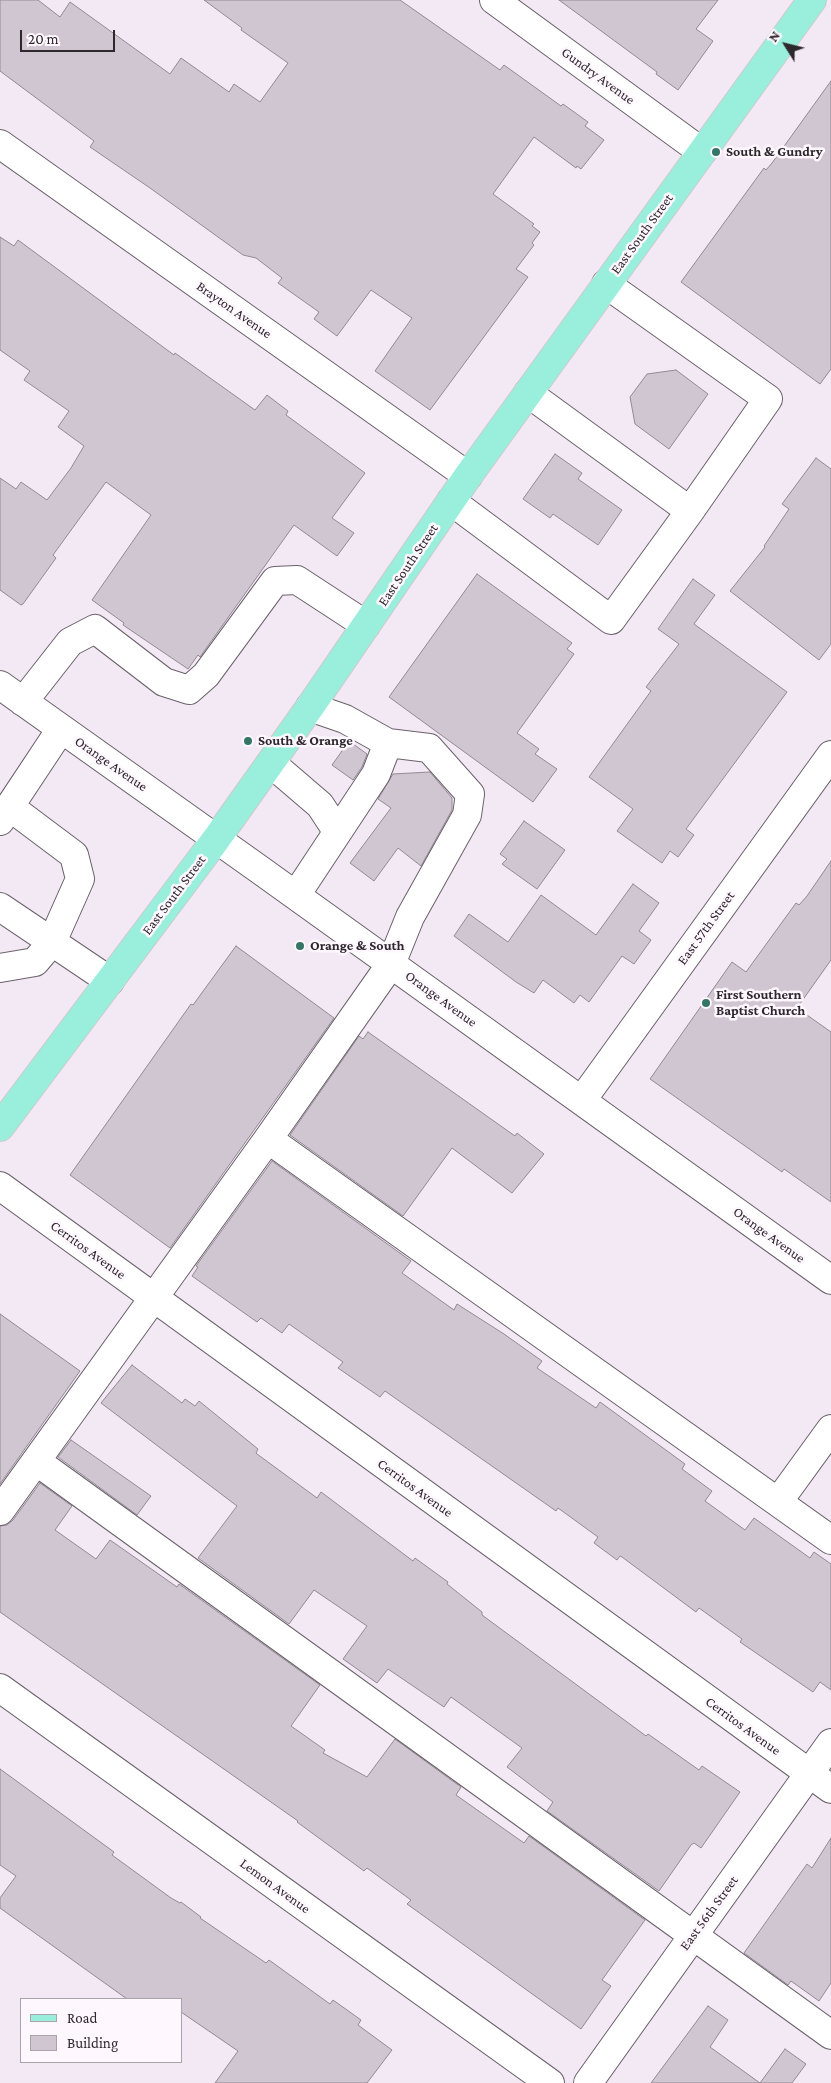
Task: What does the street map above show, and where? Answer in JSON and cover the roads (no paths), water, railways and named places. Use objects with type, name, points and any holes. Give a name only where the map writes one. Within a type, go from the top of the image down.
[{"type":"main road","name":"East South Street","points":[[0,1127],[217,838],[310,707],[468,476],[812,0]]},
{"type":"street","name":"Gundry Avenue","points":[[494,0],[702,152]]},
{"type":"street","name":"Brayton Avenue","points":[[0,144],[468,476]]},
{"type":"street","points":[[451,501],[611,620],[690,511],[768,399],[606,284]]},
{"type":"street","points":[[528,393],[690,511]]},
{"type":"street","points":[[24,702],[70,642],[95,628],[164,682],[189,690],[206,676],[275,581],[296,580],[366,625]]},
{"type":"street","name":"Orange Avenue","points":[[0,685],[217,838],[831,1280]]},
{"type":"street","points":[[0,1511],[268,1139],[391,964],[410,917],[466,815],[470,794],[429,748],[388,743],[345,719],[310,707]]},
{"type":"street","points":[[0,968],[35,962],[52,942],[80,879],[74,855],[5,814],[61,729]]},
{"type":"street","points":[[296,895],[376,774],[388,743]]},
{"type":"street","name":"East 57th Street","points":[[582,1100],[831,755]]},
{"type":"street","points":[[270,763],[320,805],[337,831]]},
{"type":"street","points":[[0,907],[110,981]]},
{"type":"street","points":[[268,1139],[831,1540]]},
{"type":"street","name":"Cerritos Avenue","points":[[0,1186],[831,1789]]},
{"type":"street","points":[[778,1502],[831,1428]]},
{"type":"street","points":[[36,1461],[831,2035]]},
{"type":"street","name":"Lemon Avenue","points":[[0,1688],[550,2083]]},
{"type":"street","name":"East 56th Street","points":[[588,2083],[831,1743]]},
{"type":"place","name":"South & Gundry","points":[[716,152]]},
{"type":"place","name":"South & Orange","points":[[248,741]]},
{"type":"place","name":"Orange & South","points":[[300,946]]},
{"type":"place","name":"First Southern Baptist Church","points":[[706,1003]]}]
